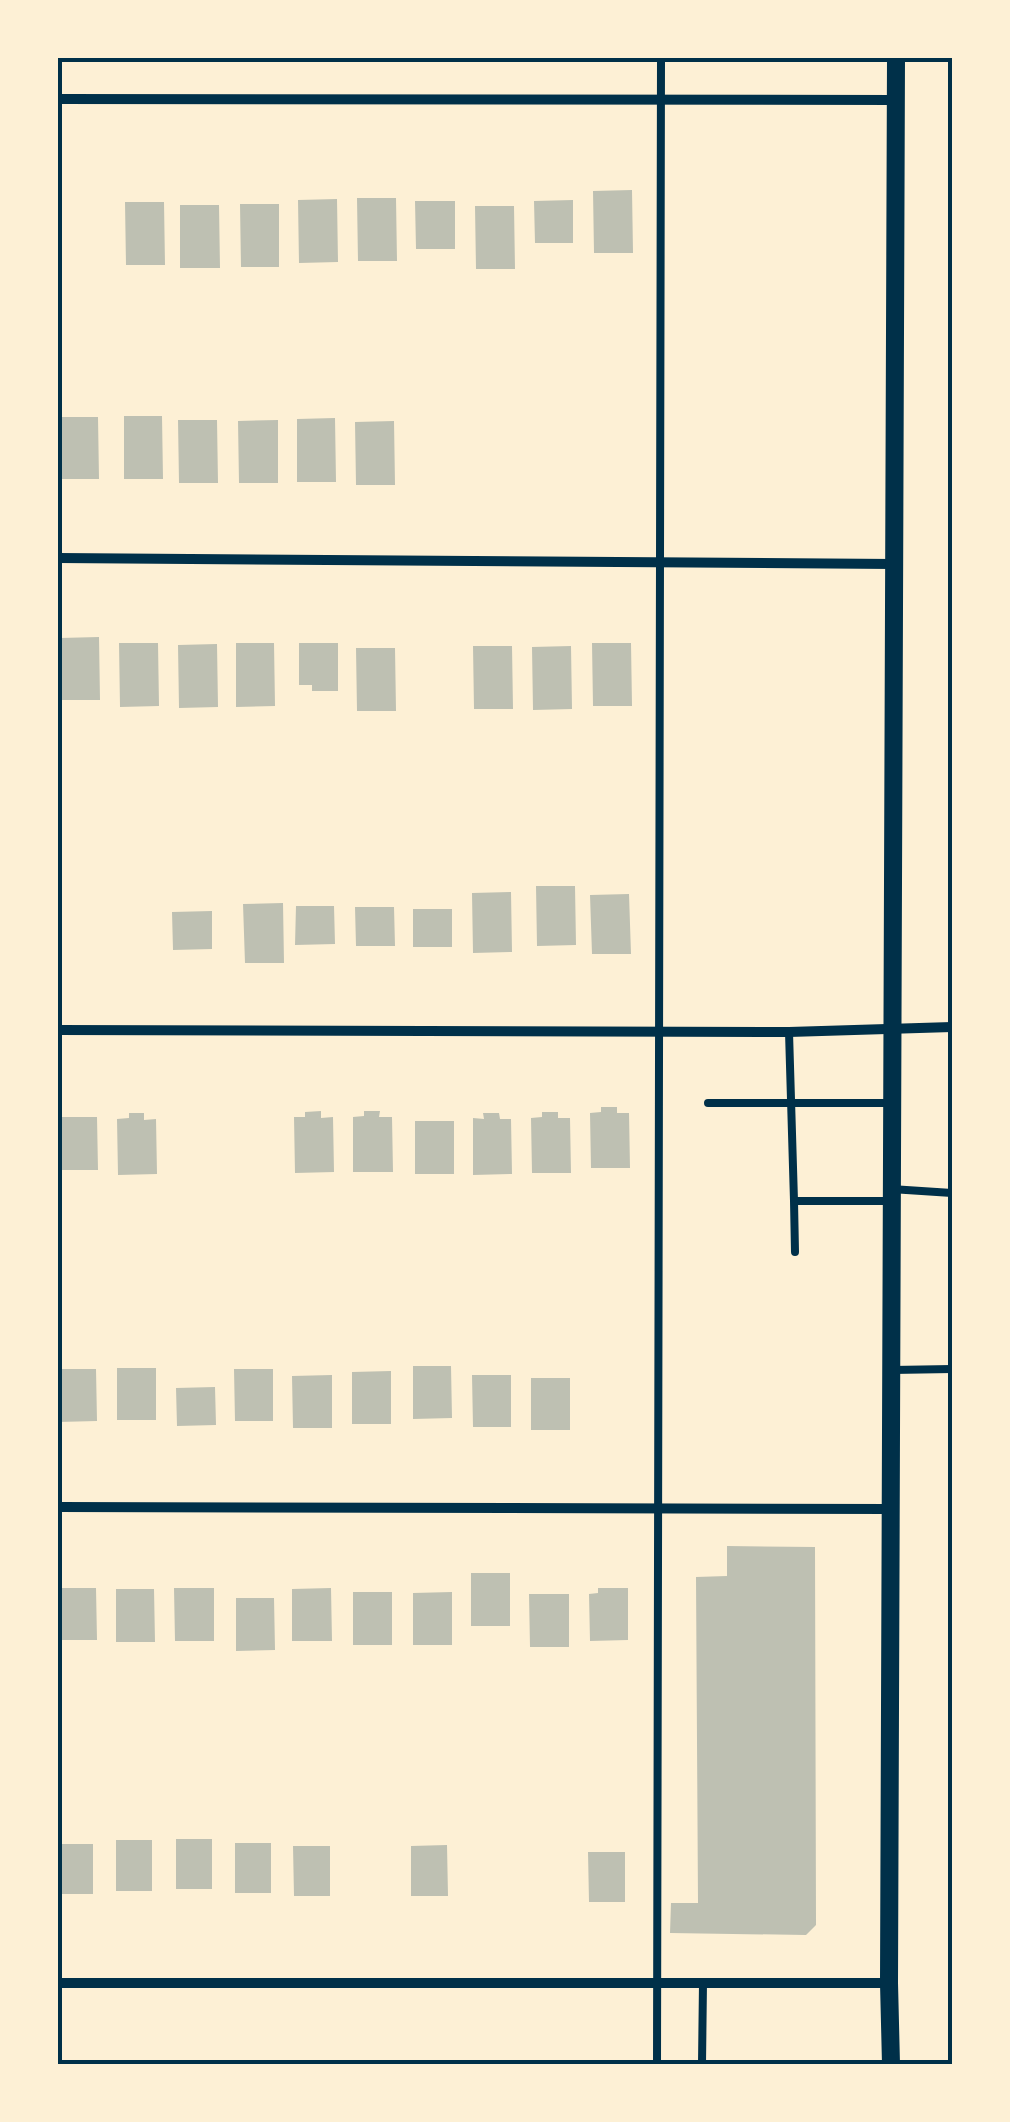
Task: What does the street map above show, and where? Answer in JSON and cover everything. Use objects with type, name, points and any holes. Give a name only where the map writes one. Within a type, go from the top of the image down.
[{"type":"street","points":[[891,2064],[896,58]]},
{"type":"street","points":[[58,99],[896,100]]},
{"type":"street","points":[[58,558],[894,564]]},
{"type":"street","points":[[58,1030],[789,1032],[952,1027]]},
{"type":"street","points":[[58,1507],[890,1510]]},
{"type":"street","points":[[58,1983],[889,1983]]},
{"type":"lane","points":[[657,2064],[660,58]]},
{"type":"lane","points":[[789,1032],[795,1252]]},
{"type":"lane","points":[[708,1103],[892,1103]]},
{"type":"lane","points":[[794,1201],[952,1193]]},
{"type":"lane","points":[[891,1370],[952,1370]]},
{"type":"lane","points":[[702,1984],[702,2064]]},
{"type":"building","points":[[632,190],[633,253],[594,253],[593,191]]},
{"type":"building","points":[[357,198],[396,198],[397,261],[358,261]]},
{"type":"building","points":[[337,199],[338,262],[299,263],[298,200]]},
{"type":"building","points":[[573,200],[573,243],[535,243],[534,201]]},
{"type":"building","points":[[415,201],[455,201],[455,249],[416,249]]},
{"type":"building","points":[[125,202],[164,202],[165,265],[126,265]]},
{"type":"building","points":[[240,204],[279,204],[279,267],[241,267]]},
{"type":"building","points":[[180,205],[219,205],[220,268],[180,268]]},
{"type":"building","points":[[475,206],[514,206],[515,269],[476,269]]},
{"type":"building","points":[[124,416],[162,416],[163,479],[124,479]]},
{"type":"building","points":[[59,417],[98,417],[99,479],[60,479]]},
{"type":"building","points":[[335,418],[336,482],[297,482],[297,419]]},
{"type":"building","points":[[178,420],[217,420],[218,483],[179,483]]},
{"type":"building","points":[[278,420],[278,483],[239,483],[238,421]]},
{"type":"building","points":[[394,421],[395,485],[356,485],[355,422]]},
{"type":"building","points":[[99,637],[100,700],[61,700],[60,638]]},
{"type":"building","points":[[119,643],[158,643],[159,706],[120,707]]},
{"type":"building","points":[[236,643],[274,643],[275,706],[236,707]]},
{"type":"building","points":[[299,643],[338,643],[338,691],[312,691],[312,685],[299,685]]},
{"type":"building","points":[[592,643],[631,643],[632,706],[593,706]]},
{"type":"building","points":[[217,644],[218,707],[179,708],[178,645]]},
{"type":"building","points":[[473,646],[512,646],[513,709],[474,709]]},
{"type":"building","points":[[571,646],[572,709],[533,710],[532,647]]},
{"type":"building","points":[[356,648],[395,648],[396,711],[357,711]]},
{"type":"building","points":[[536,886],[575,886],[576,945],[537,946]]},
{"type":"building","points":[[511,892],[512,952],[473,953],[472,893]]},
{"type":"building","points":[[629,894],[631,954],[592,954],[590,895]]},
{"type":"building","points":[[283,903],[284,963],[245,963],[243,904]]},
{"type":"building","points":[[296,906],[334,906],[335,944],[295,945]]},
{"type":"building","points":[[355,907],[394,907],[395,946],[356,946]]},
{"type":"building","points":[[413,909],[452,909],[452,947],[413,947]]},
{"type":"building","points":[[212,911],[212,949],[173,950],[172,912]]},
{"type":"building","points":[[601,1107],[617,1107],[617,1113],[629,1113],[630,1168],[591,1168],[590,1113],[601,1112]]},
{"type":"building","points":[[321,1111],[321,1118],[333,1117],[334,1172],[295,1173],[294,1117]]},
{"type":"building","points":[[364,1111],[380,1111],[379,1117],[392,1117],[393,1172],[353,1172],[353,1117],[364,1116]]},
{"type":"building","points":[[542,1112],[558,1112],[558,1118],[570,1118],[571,1173],[532,1173],[531,1118],[542,1117]]},
{"type":"building","points":[[129,1113],[144,1113],[144,1120],[156,1119],[157,1174],[118,1175],[117,1119],[129,1118]]},
{"type":"building","points":[[483,1113],[499,1113],[500,1119],[511,1119],[512,1174],[473,1175],[473,1118],[484,1119]]},
{"type":"building","points":[[59,1117],[97,1117],[98,1170],[59,1170]]},
{"type":"building","points":[[415,1121],[454,1121],[454,1174],[415,1174]]},
{"type":"building","points":[[413,1366],[451,1366],[452,1418],[413,1419]]},
{"type":"building","points":[[117,1368],[156,1368],[156,1420],[117,1420]]},
{"type":"building","points":[[58,1369],[96,1369],[97,1421],[58,1422]]},
{"type":"building","points":[[234,1369],[273,1369],[273,1421],[235,1421]]},
{"type":"building","points":[[391,1371],[391,1424],[352,1424],[352,1372]]},
{"type":"building","points":[[332,1375],[332,1428],[293,1428],[292,1376]]},
{"type":"building","points":[[472,1375],[511,1375],[511,1427],[473,1427]]},
{"type":"building","points":[[531,1378],[570,1378],[570,1430],[531,1430]]},
{"type":"building","points":[[215,1387],[216,1425],[177,1426],[176,1388]]},
{"type":"building","points":[[727,1546],[815,1547],[816,1925],[806,1935],[670,1933],[671,1903],[698,1903],[696,1577],[727,1576]]},
{"type":"building","points":[[471,1573],[510,1573],[510,1626],[471,1626]]},
{"type":"building","points":[[58,1588],[96,1588],[97,1640],[58,1640]]},
{"type":"building","points":[[174,1588],[214,1588],[214,1641],[175,1641]]},
{"type":"building","points":[[331,1588],[332,1641],[292,1641],[292,1589]]},
{"type":"building","points":[[598,1588],[628,1588],[628,1640],[590,1641],[589,1594],[598,1593]]},
{"type":"building","points":[[116,1589],[154,1589],[155,1642],[116,1642]]},
{"type":"building","points":[[353,1592],[392,1592],[392,1645],[353,1645]]},
{"type":"building","points":[[452,1592],[452,1645],[413,1645],[413,1593]]},
{"type":"building","points":[[529,1594],[569,1594],[569,1647],[530,1647]]},
{"type":"building","points":[[236,1598],[274,1598],[275,1650],[236,1651]]},
{"type":"building","points":[[176,1839],[212,1839],[212,1889],[176,1889]]},
{"type":"building","points":[[116,1840],[152,1840],[152,1891],[116,1891]]},
{"type":"building","points":[[235,1843],[271,1843],[271,1893],[235,1893]]},
{"type":"building","points":[[58,1844],[93,1844],[93,1894],[58,1894]]},
{"type":"building","points":[[447,1845],[448,1896],[411,1896],[411,1846]]},
{"type":"building","points":[[293,1846],[330,1846],[330,1896],[294,1896]]},
{"type":"building","points":[[588,1852],[625,1852],[625,1902],[589,1902]]}]
